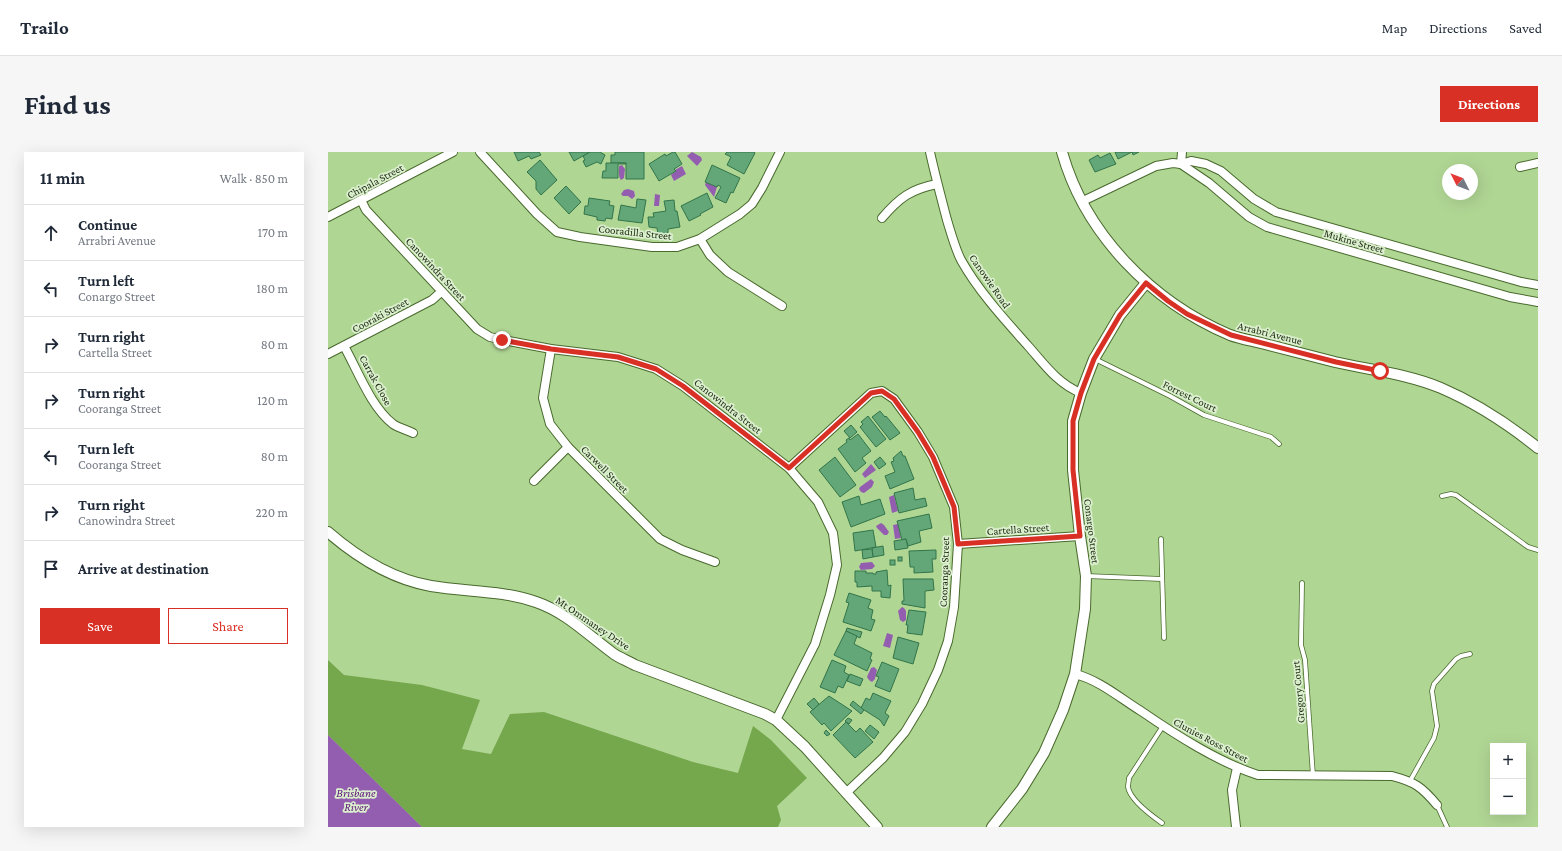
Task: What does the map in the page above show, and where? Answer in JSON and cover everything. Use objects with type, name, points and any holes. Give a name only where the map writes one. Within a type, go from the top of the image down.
[{"type":"street","name":"Chipala Street","points":[[328,217],[453,152]]},
{"type":"street","name":"Cooradilla Street","points":[[480,152],[537,214],[557,232],[580,237],[652,247],[677,248],[700,239],[740,214],[752,204],[762,188],[780,152]]},
{"type":"street","name":"Canowie Road","points":[[930,152],[951,234],[961,259],[977,284],[999,313],[1056,377],[1069,389],[1081,393]]},
{"type":"street","name":"Arrabri Avenue","points":[[1062,152],[1071,178],[1082,201],[1101,232],[1125,262],[1146,283],[1187,314],[1231,335],[1336,362],[1380,371],[1440,388],[1481,408],[1538,448]]},
{"type":"street","points":[[1181,164],[1182,152]]},
{"type":"street","name":"Mukine Street","points":[[1082,201],[1150,168],[1166,164],[1181,164],[1188,161],[1197,161],[1217,168],[1254,199],[1276,212],[1521,282],[1538,285]]},
{"type":"street","points":[[1520,167],[1538,163]]},
{"type":"street","name":"Mukine Street","points":[[1181,164],[1204,180],[1248,217],[1268,227],[1510,297],[1538,302]]},
{"type":"street","points":[[882,218],[903,196],[919,187],[937,184]]},
{"type":"street","name":"Canowindra Street","points":[[361,200],[366,210],[477,329],[490,337],[551,349],[618,357],[656,369],[683,386],[789,468],[818,502],[833,533],[837,565],[830,595],[815,644],[776,720]]},
{"type":"street","points":[[700,239],[710,255],[728,272],[782,306]]},
{"type":"street","name":"Conargo Street","points":[[992,827],[1022,789],[1044,753],[1063,710],[1075,674],[1085,609],[1086,576],[1073,470],[1073,421],[1081,393],[1094,359],[1120,315],[1146,283]]},
{"type":"street","name":"Cooraki Street","points":[[328,354],[432,300],[441,292]]},
{"type":"street","name":"Carrak Close","points":[[344,346],[373,401],[383,415],[395,425],[413,432]]},
{"type":"street","name":"Carwell Street","points":[[551,349],[543,398],[550,424],[568,447],[660,539],[682,550],[714,562]]},
{"type":"street","name":"Cooranga Street","points":[[789,468],[871,393],[882,391],[894,399],[918,432],[933,457],[954,507],[958,544],[954,607],[948,640],[937,673],[922,704],[905,732],[883,758],[846,793]]},
{"type":"street","points":[[534,481],[568,447]]},
{"type":"street","name":"Mt Ommaney Drive","points":[[328,532],[346,548],[368,562],[386,572],[409,581],[437,586],[503,593],[538,602],[568,618],[615,655],[635,665],[745,706],[776,720],[805,747],[877,827]]},
{"type":"street","name":"Cartella Street","points":[[958,544],[1080,536]]},
{"type":"street","name":"Clunies Ross Street","points":[[1075,674],[1097,682],[1163,726],[1237,768],[1258,775],[1392,776],[1410,781],[1426,792],[1437,806]]},
{"type":"street","points":[[1236,827],[1232,790],[1237,768]]},
{"type":"lane","name":"Forrest Court","points":[[1094,359],[1170,396],[1204,415],[1271,437],[1279,444]]},
{"type":"lane","points":[[1442,496],[1451,494],[1456,495],[1528,547],[1538,550]]},
{"type":"lane","points":[[1161,539],[1164,638]]},
{"type":"lane","points":[[1086,576],[1162,579]]},
{"type":"lane","name":"Gregory Court","points":[[1302,584],[1301,645],[1305,660],[1313,776]]},
{"type":"lane","points":[[1410,781],[1434,738],[1437,726],[1432,691],[1434,684],[1456,660],[1461,656],[1470,654]]},
{"type":"lane","points":[[1162,823],[1144,811],[1141,805],[1131,795],[1128,788],[1129,778],[1163,726]]},
{"type":"lane","points":[[1437,806],[1447,827]]},
{"type":"green space","points":[[328,660],[344,675],[422,685],[480,700],[462,749],[491,754],[510,714],[544,712],[693,762],[738,773],[753,726],[771,740],[807,778],[777,806],[781,820],[778,827],[422,827],[328,735]]},
{"type":"water","points":[[692,152],[701,157],[702,160],[697,166],[687,156]]},
{"type":"water","points":[[622,165],[625,169],[624,178],[621,180],[619,175],[619,166]]},
{"type":"water","points":[[682,166],[686,174],[674,181],[671,175],[676,171],[675,170]]},
{"type":"water","points":[[706,182],[717,187],[714,197],[705,185]]},
{"type":"water","points":[[628,189],[634,191],[635,196],[632,199],[628,196],[623,196],[621,194],[624,190]]},
{"type":"water","points":[[655,194],[660,195],[659,206],[654,206]]},
{"type":"water","points":[[871,464],[876,470],[865,478],[862,474]]},
{"type":"water","points":[[871,479],[874,482],[872,487],[864,493],[861,492],[859,489],[860,487]]},
{"type":"water","points":[[894,495],[898,511],[892,513],[889,497]]},
{"type":"water","points":[[881,523],[889,532],[887,535],[884,535],[876,526]]},
{"type":"water","points":[[898,524],[901,538],[895,539],[893,525]]},
{"type":"water","points":[[872,562],[875,566],[872,569],[861,570],[859,567],[861,563]]},
{"type":"water","points":[[902,607],[906,611],[906,620],[903,622],[900,620],[898,611]]},
{"type":"water","points":[[887,633],[893,635],[890,648],[883,646]]},
{"type":"water","points":[[874,667],[877,670],[875,679],[872,682],[867,677],[871,668]]},
{"type":"water","name":"Brisbane River","points":[[328,735],[422,827],[328,827]]},
{"type":"building","points":[[514,152],[539,152],[541,155],[531,159],[529,156],[518,161]]},
{"type":"building","points":[[569,152],[590,152],[574,161]]},
{"type":"building","points":[[590,152],[600,152],[605,155],[601,164],[597,162],[586,167],[583,161],[585,160],[583,156]]},
{"type":"building","points":[[615,152],[644,152],[644,179],[626,179],[626,163],[611,163],[611,155],[615,155]]},
{"type":"building","points":[[675,152],[682,164],[674,169],[676,171],[659,181],[649,164],[665,154],[666,156]]},
{"type":"building","points":[[727,152],[755,153],[744,174],[727,165],[731,157],[725,154]]},
{"type":"building","points":[[1115,152],[1132,152],[1118,159]]},
{"type":"building","points":[[1132,152],[1139,152],[1133,155]]},
{"type":"building","points":[[1110,153],[1116,164],[1095,172],[1089,160],[1098,155],[1100,158]]},
{"type":"building","points":[[540,160],[557,180],[541,195],[536,189],[536,181],[527,172]]},
{"type":"building","points":[[606,163],[626,164],[618,164],[618,178],[602,178],[603,171],[606,171]]},
{"type":"building","points":[[712,165],[740,178],[733,193],[731,192],[726,203],[715,198],[721,187],[705,182]]},
{"type":"building","points":[[566,186],[581,202],[569,214],[554,198]]},
{"type":"building","points":[[707,193],[713,207],[689,221],[681,206]]},
{"type":"building","points":[[589,198],[610,201],[609,205],[614,206],[612,219],[606,218],[605,221],[597,220],[597,217],[584,214],[585,206],[588,206]]},
{"type":"building","points":[[637,199],[646,200],[642,223],[618,220],[621,205],[636,208]]},
{"type":"building","points":[[674,200],[675,211],[677,211],[680,227],[668,229],[668,233],[658,235],[657,228],[649,227],[648,217],[654,217],[653,213],[666,211],[664,201]]},
{"type":"building","points":[[880,411],[900,433],[890,440],[872,417]]},
{"type":"building","points":[[868,416],[886,439],[876,447],[860,427],[863,424],[861,422]]},
{"type":"building","points":[[851,425],[857,432],[850,438],[844,431]]},
{"type":"building","points":[[858,434],[871,451],[862,458],[866,463],[855,472],[838,449],[847,442],[846,440],[849,438],[850,440]]},
{"type":"building","points":[[901,451],[903,456],[905,456],[914,479],[890,489],[885,476],[895,472],[891,462],[894,461],[893,458]]},
{"type":"building","points":[[835,457],[856,485],[840,497],[819,470]]},
{"type":"building","points":[[880,457],[886,464],[879,469],[874,462]]},
{"type":"building","points":[[913,488],[915,500],[925,498],[927,506],[899,513],[894,493]]},
{"type":"building","points":[[859,496],[861,505],[880,499],[885,514],[851,527],[842,502]]},
{"type":"building","points":[[929,514],[932,528],[919,531],[921,542],[908,546],[906,539],[902,540],[897,521]]},
{"type":"building","points":[[873,530],[876,547],[855,551],[853,533]]},
{"type":"building","points":[[906,539],[908,548],[895,550],[894,541]]},
{"type":"building","points":[[883,546],[884,555],[873,557],[872,548]]},
{"type":"building","points":[[872,549],[873,557],[863,559],[862,550]]},
{"type":"building","points":[[936,550],[936,559],[932,559],[933,572],[914,573],[914,567],[910,567],[909,551]]},
{"type":"building","points":[[898,557],[902,557],[902,561],[898,561]]},
{"type":"building","points":[[890,560],[895,560],[895,565],[890,565]]},
{"type":"building","points":[[887,570],[888,586],[891,585],[890,598],[881,597],[881,591],[872,591],[872,586],[857,587],[857,582],[855,582],[855,571],[866,571],[866,573],[876,574],[876,572]]},
{"type":"building","points":[[903,579],[933,579],[934,590],[925,591],[925,608],[902,604],[902,601],[904,601]]},
{"type":"building","points":[[849,593],[871,600],[868,608],[873,610],[871,619],[875,620],[871,631],[843,622],[849,603],[846,602]]},
{"type":"building","points":[[909,610],[926,612],[922,635],[907,633],[908,625],[906,625]]},
{"type":"building","points":[[847,628],[862,632],[860,638],[846,631]]},
{"type":"building","points":[[846,631],[857,636],[854,644],[872,653],[870,659],[872,660],[867,671],[834,655]]},
{"type":"building","points":[[898,637],[919,643],[913,664],[893,658]]},
{"type":"building","points":[[832,660],[846,666],[844,672],[849,675],[843,688],[838,686],[835,693],[820,687]]},
{"type":"building","points":[[882,662],[899,669],[890,692],[875,686],[879,677],[876,676]]},
{"type":"building","points":[[850,674],[863,679],[860,686],[847,681]]},
{"type":"building","points":[[873,693],[891,701],[885,713],[889,716],[884,726],[880,720],[861,708],[866,698],[870,700]]},
{"type":"building","points":[[829,696],[852,711],[831,731],[824,723],[822,725],[810,712]]},
{"type":"building","points":[[814,698],[819,704],[813,710],[807,704]]},
{"type":"building","points":[[853,701],[864,710],[861,714],[850,705]]},
{"type":"building","points":[[848,718],[852,720],[849,724],[845,721]]},
{"type":"building","points":[[846,722],[856,732],[860,728],[873,742],[855,758],[833,735]]},
{"type":"building","points":[[870,725],[879,732],[874,739],[865,731]]},
{"type":"building","points":[[826,730],[830,734],[827,736],[824,733]]},
{"type":"route","points":[[502,340],[551,349],[618,357],[656,369],[683,386],[789,468],[871,393],[882,391],[894,399],[904,411],[933,457],[954,507],[958,544],[1080,536],[1073,470],[1073,421],[1081,393],[1094,359],[1120,315],[1146,283],[1187,314],[1231,335],[1336,362],[1380,371]]}]
